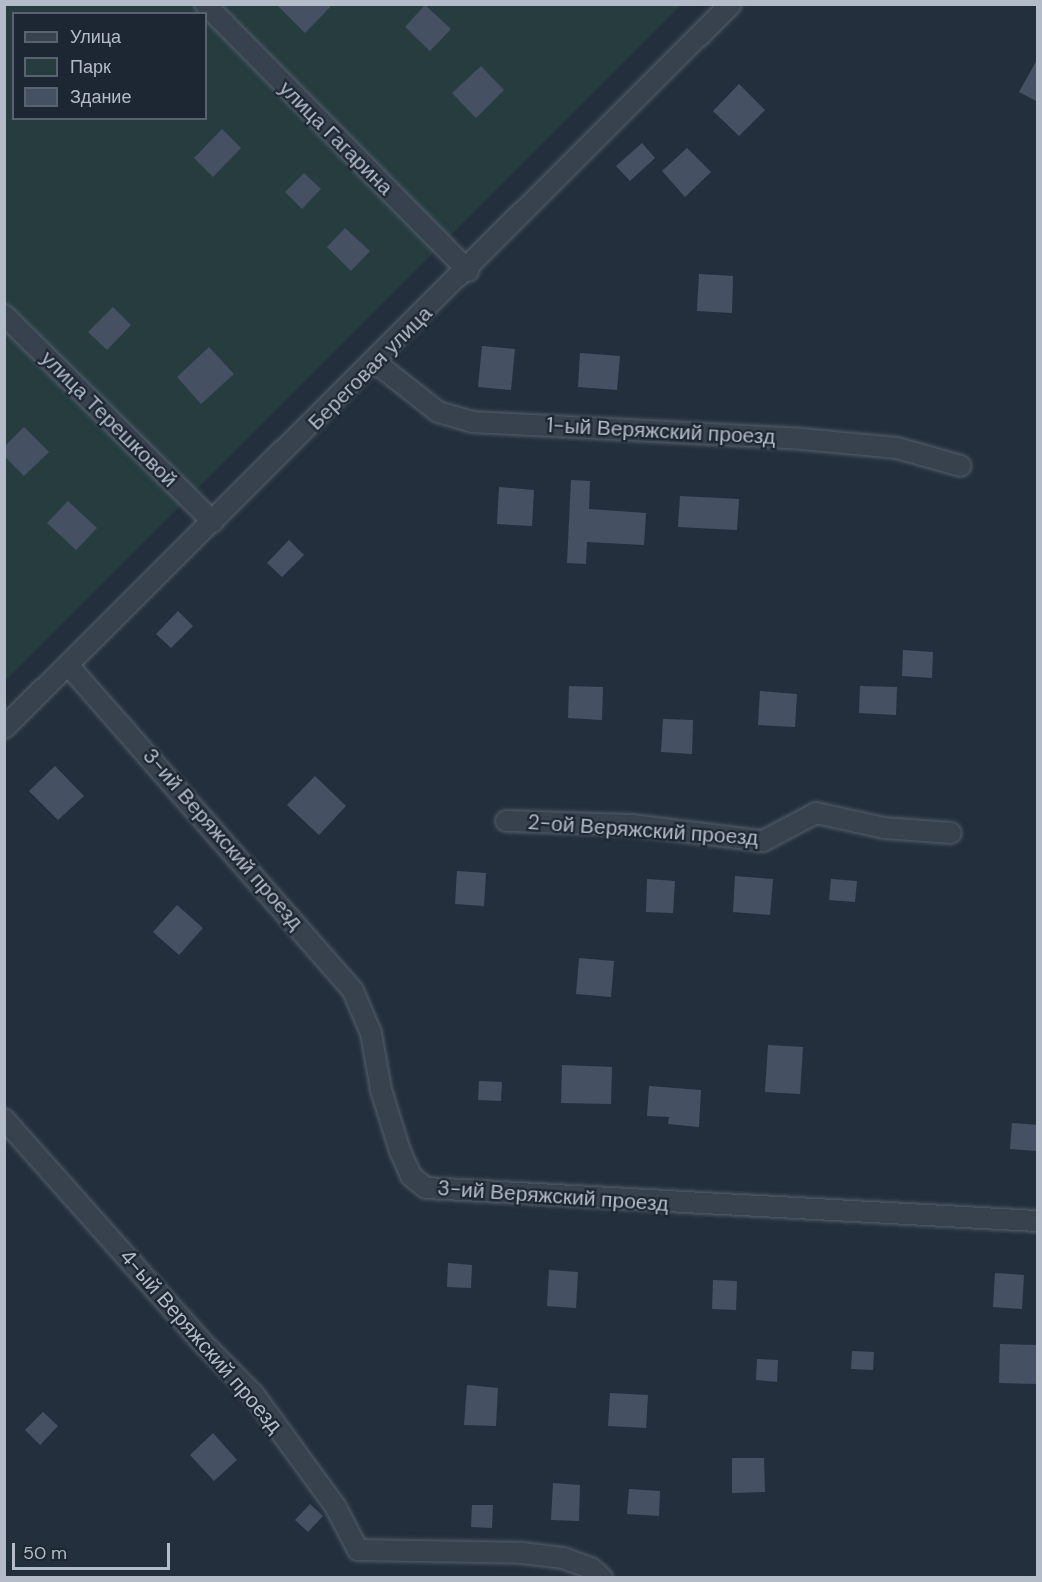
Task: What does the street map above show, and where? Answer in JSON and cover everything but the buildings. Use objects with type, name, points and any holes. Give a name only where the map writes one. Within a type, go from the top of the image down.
[{"type":"street","name":"улица Гагарина","points":[[205,4],[468,271]]},
{"type":"street","name":"Береговая улица","points":[[4,728],[376,363],[727,6]]},
{"type":"street","name":"улица Терешковой","points":[[4,315],[213,522]]},
{"type":"street","name":"1-ый Веряжский проезд","points":[[376,363],[438,412],[472,422],[802,440],[897,448],[961,466]]},
{"type":"street","name":"3-ий Веряжский проезд","points":[[68,665],[353,991],[371,1033],[381,1090],[400,1151],[411,1176],[426,1188],[1038,1221]]},
{"type":"street","name":"2-ой Веряжский проезд","points":[[507,821],[632,825],[763,842],[816,813],[884,828],[951,832]]},
{"type":"street","name":"4-ый Веряжский проезд","points":[[4,1119],[200,1340],[254,1395],[335,1506],[358,1550],[522,1553],[563,1558],[591,1568],[602,1578]]},
{"type":"green space","points":[[5,5],[681,5],[5,681]]}]
